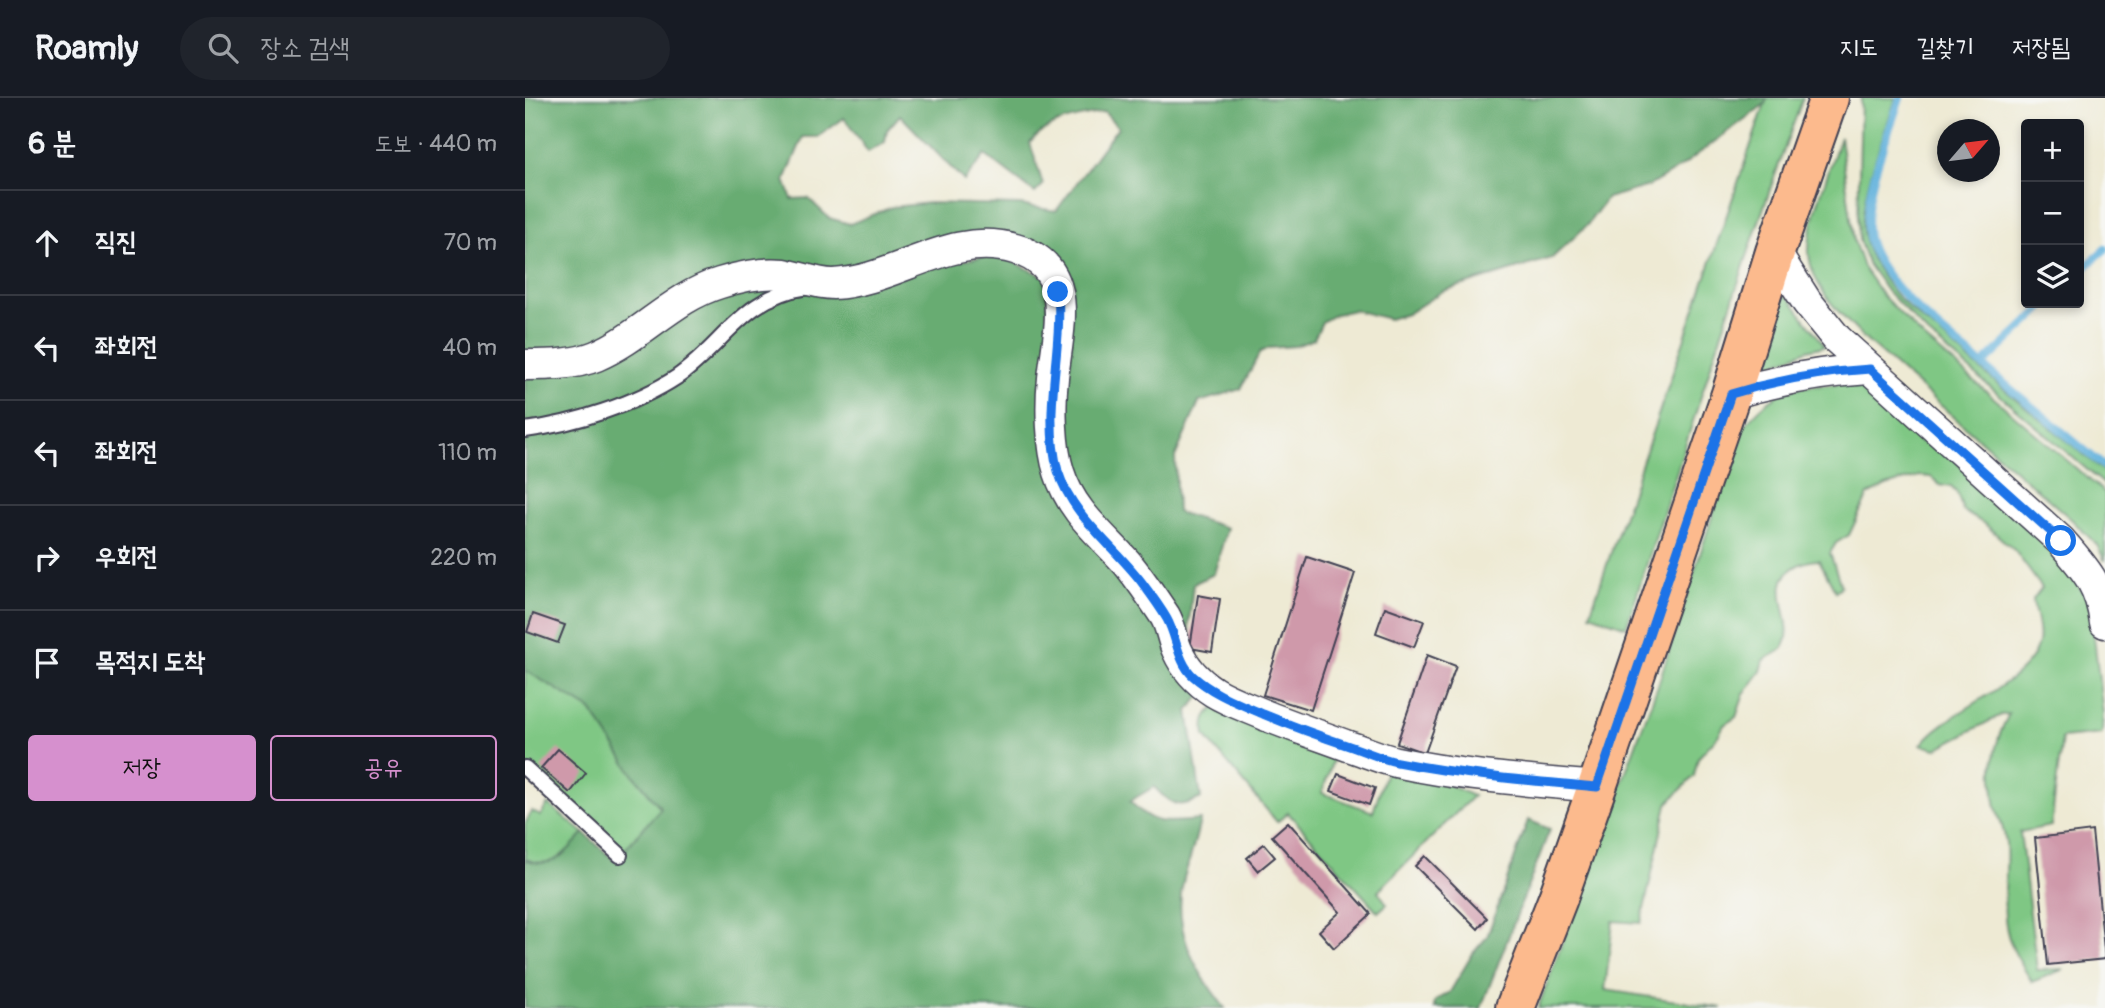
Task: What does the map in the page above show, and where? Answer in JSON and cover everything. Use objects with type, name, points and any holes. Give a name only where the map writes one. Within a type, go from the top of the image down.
[{"type":"main road","points":[[1515,1008],[1597,787],[1829,98]]},
{"type":"street","points":[[525,365],[558,365],[596,356],[686,297],[718,283],[779,274],[830,284],[862,279],[931,255],[976,245],[1018,250],[1036,259],[1052,273],[1058,292],[1060,315],[1053,381],[1054,450],[1070,500],[1098,536],[1125,562],[1149,592],[1168,621],[1177,650],[1191,674],[1215,692],[1291,726],[1395,762],[1499,778],[1597,787]]},
{"type":"street","points":[[1775,252],[1807,302],[1837,339],[2061,541],[2088,572],[2102,600],[2105,623]]},
{"type":"street","points":[[1731,394],[1802,376],[1870,369]]},
{"type":"lane","points":[[525,430],[554,427],[641,398],[679,376],[751,309],[796,289],[830,284]]},
{"type":"lane","points":[[525,768],[620,855]]},
{"type":"green space","points":[[525,98],[1767,98],[1765,104],[1682,166],[1649,186],[1607,198],[1587,225],[1552,258],[1443,291],[1407,314],[1389,319],[1354,310],[1336,314],[1322,322],[1314,339],[1296,346],[1269,348],[1260,352],[1241,389],[1199,402],[1175,457],[1177,512],[1227,528],[1214,574],[1193,584],[1189,624],[1190,657],[1073,486],[1061,425],[1072,342],[1034,245],[871,272],[777,268],[576,348],[525,353]],"holes":[[[1104,112],[1118,127],[1056,211],[1020,205],[929,203],[892,207],[850,224],[829,218],[808,198],[792,199],[785,180],[803,137],[818,137],[844,118],[868,152],[885,142],[887,130],[900,115],[964,181],[985,155],[1035,193],[1043,185],[1030,143],[1037,135],[1064,121]]]},
{"type":"green space","points":[[1767,98],[1803,98],[1734,295],[1626,627],[1590,614]]},
{"type":"green space","points":[[1861,98],[1896,98],[1869,183],[1863,217],[1865,240],[1881,275],[1917,315],[2105,472],[2105,485],[1928,334],[1887,291],[1868,264],[1859,240],[1858,219]]},
{"type":"green space","points":[[1840,137],[1854,241],[1863,267],[1882,295],[1924,338],[2105,493],[2105,561],[2097,545],[2071,519],[1869,343],[1840,314],[1823,291],[1811,266],[1809,241]]},
{"type":"green space","points":[[997,254],[1047,278],[1048,394],[1095,541],[1203,693],[1188,711],[1201,798],[1186,804],[1175,804],[1154,787],[1130,801],[1146,816],[1154,819],[1170,822],[1200,820],[1181,896],[1183,931],[1195,963],[1225,1008],[525,1008],[525,859],[544,863],[558,858],[584,833],[615,861],[661,808],[633,774],[591,710],[525,670],[525,435],[643,402],[753,312],[796,293]]},
{"type":"green space","points":[[794,285],[676,372],[639,394],[553,423],[525,427],[525,373],[716,288]]},
{"type":"green space","points":[[1785,292],[1825,346],[1807,350],[1758,371]]},
{"type":"green space","points":[[1840,384],[1861,387],[1882,396],[2044,538],[2090,602],[2103,714],[2102,734],[2062,738],[2051,826],[2020,832],[2037,970],[2064,969],[2032,982],[2015,954],[2007,932],[2004,907],[2006,843],[1996,807],[1993,778],[1996,746],[2009,714],[2001,715],[1936,749],[1921,745],[1949,720],[2004,685],[2031,658],[2039,637],[2033,600],[2042,588],[2015,551],[1986,525],[1963,511],[1957,493],[1951,487],[1940,485],[1931,477],[1919,476],[1886,486],[1868,495],[1849,535],[1836,543],[1830,553],[1841,586],[1836,592],[1819,560],[1798,565],[1787,573],[1782,582],[1781,593],[1787,627],[1783,648],[1764,660],[1761,671],[1744,694],[1736,717],[1724,725],[1698,758],[1694,776],[1667,804],[1641,923],[1613,921],[1605,990],[1722,1008],[1538,1008],[1658,685],[1737,439],[1754,415],[1769,401],[1786,391],[1806,386]]},
{"type":"green space","points":[[525,670],[591,710],[633,774],[661,808],[623,852],[525,763]]},
{"type":"green space","points":[[1221,705],[1336,751],[1322,793],[1373,812],[1386,771],[1449,785],[1473,796],[1378,891],[1387,904],[1378,912],[1288,813],[1277,822],[1205,736],[1206,717]]},
{"type":"green space","points":[[548,804],[584,833],[558,858],[544,863],[525,859],[525,824],[532,811],[540,816]]},
{"type":"green space","points":[[1528,820],[1550,829],[1481,1008],[1434,1008],[1435,1001],[1450,992],[1473,953],[1487,937]]},
{"type":"building","points":[[1307,557],[1355,573],[1311,710],[1263,695]]},
{"type":"building","points":[[1198,595],[1220,599],[1212,652],[1190,648]]},
{"type":"building","points":[[1385,607],[1424,621],[1414,647],[1376,633]]},
{"type":"building","points":[[533,614],[565,625],[558,643],[527,632]]},
{"type":"building","points":[[1427,655],[1456,666],[1425,753],[1397,743]]},
{"type":"building","points":[[558,749],[586,773],[570,793],[541,768]]},
{"type":"building","points":[[1338,774],[1375,788],[1369,805],[1331,791]]},
{"type":"building","points":[[1288,822],[1371,914],[1334,948],[1319,931],[1340,912],[1272,836]]},
{"type":"building","points":[[2092,831],[2105,959],[2048,965],[2035,838]]},
{"type":"building","points":[[1264,844],[1275,857],[1258,871],[1247,858]]},
{"type":"building","points":[[1425,856],[1487,918],[1478,929],[1415,866]]},
{"type":"waterway","points":[[1900,98],[1878,162],[1870,195],[1867,228],[1871,246],[1880,265],[1895,285],[1930,321],[1982,365]]},
{"type":"waterway","points":[[2084,268],[2105,249]]},
{"type":"waterway","points":[[2043,308],[1982,365],[2105,467]]},
{"type":"route","points":[[1058,292],[1060,315],[1053,381],[1054,450],[1059,471],[1070,500],[1098,536],[1125,562],[1168,621],[1177,650],[1191,674],[1215,692],[1291,726],[1395,762],[1499,778],[1597,787],[1731,394],[1802,376],[1870,369],[2061,541]]}]
